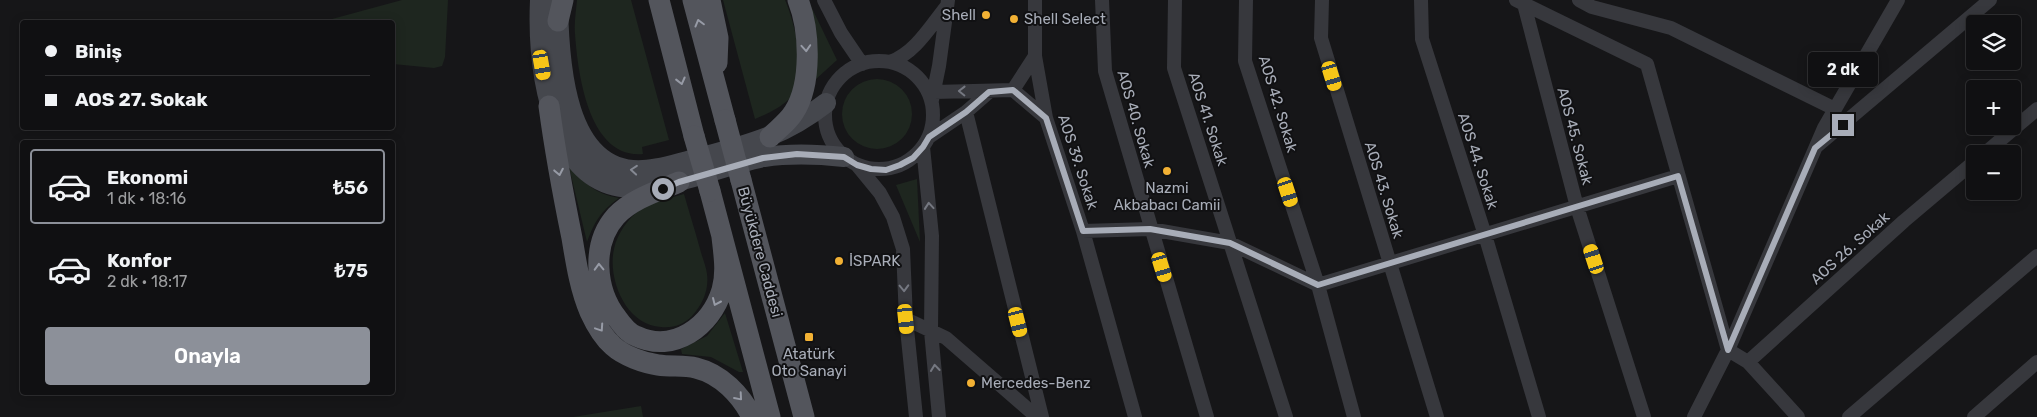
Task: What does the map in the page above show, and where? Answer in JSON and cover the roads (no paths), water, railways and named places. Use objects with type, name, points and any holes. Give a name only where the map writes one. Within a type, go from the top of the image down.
[{"type":"main road","points":[[558,10],[563,0]]},
{"type":"main road","points":[[644,0],[650,17],[672,48]]},
{"type":"main road","points":[[659,0],[770,417]]},
{"type":"main road","name":"Büyükdere Caddesi","points":[[693,0],[804,417]]},
{"type":"main road","points":[[710,0],[718,38],[718,58],[714,78]]},
{"type":"main road","points":[[770,137],[795,112],[804,86],[807,58],[805,29],[798,0]]},
{"type":"main road","points":[[549,106],[557,159],[582,287],[590,312],[598,327],[613,346],[641,361],[658,365],[696,368],[711,374],[729,386],[744,402],[752,417]]},
{"type":"main road","points":[[679,182],[630,204],[616,216],[602,238],[598,264],[604,296],[613,314],[635,336],[659,342],[677,340],[692,333],[711,314],[722,290],[726,266],[722,237]]},
{"type":"street","points":[[540,0],[539,39],[549,106],[564,144],[579,164],[595,178],[612,186],[633,189],[655,188],[763,158],[797,154],[850,161],[871,169],[886,170],[913,158],[926,142],[989,92]]},
{"type":"street","name":"AOS 39. Sokak","points":[[1035,0],[1035,56],[1046,118],[1083,231],[1135,417]]},
{"type":"street","name":"AOS 40. Sokak","points":[[1102,0],[1105,71],[1150,229],[1207,417]]},
{"type":"street","name":"AOS 41. Sokak","points":[[1175,0],[1174,68],[1286,417]]},
{"type":"street","name":"AOS 42. Sokak","points":[[1246,0],[1245,61],[1318,285],[1354,417]]},
{"type":"street","name":"AOS 43. Sokak","points":[[1322,0],[1320,38],[1437,417]]},
{"type":"street","name":"AOS 44. Sokak","points":[[1421,0],[1422,39],[1540,417]]},
{"type":"street","points":[[1579,0],[1592,7],[1671,28],[1835,109]]},
{"type":"street","points":[[1815,148],[1990,0]]},
{"type":"street","points":[[824,2],[841,33],[862,64]]},
{"type":"street","points":[[1520,2],[1647,64],[1728,350],[1748,362],[1798,417]]},
{"type":"street","name":"AOS 45. Sokak","points":[[1520,2],[1577,207],[1644,417]]},
{"type":"street","points":[[1694,417],[1728,350],[1815,148],[1835,109],[1900,2]]},
{"type":"street","points":[[890,62],[902,58],[919,41],[947,3]]},
{"type":"street","points":[[940,417],[931,331],[932,236],[926,142],[934,119],[933,96],[947,3]]},
{"type":"street","points":[[558,10],[559,42],[568,99],[578,129],[592,152],[607,162],[625,169],[642,171],[660,168],[770,137],[795,125],[826,103]]},
{"type":"street","points":[[1013,90],[1035,56]]},
{"type":"street","points":[[916,417],[906,319],[903,249],[893,217],[880,193],[834,146],[827,133],[825,118],[826,103],[831,90],[839,79],[850,70],[862,64],[876,61],[890,62],[904,67],[916,76],[933,96]]},
{"type":"street","points":[[933,96],[1013,90],[1046,118]]},
{"type":"street","points":[[1995,145],[2037,109]]},
{"type":"street","points":[[966,112],[1042,417]]},
{"type":"street","name":"AOS 26. Sokak","points":[[1748,362],[1904,221],[1966,169]]},
{"type":"street","points":[[1083,231],[1150,229],[1230,243],[1318,285],[1678,176]]},
{"type":"street","points":[[1849,417],[2037,256]]},
{"type":"street","points":[[906,319],[946,338],[1037,417]]},
{"type":"street","points":[[1974,417],[2037,362]]},
{"type":"place","name":"Shell","points":[[986,15]]},
{"type":"place","name":"Shell Select","points":[[1014,19]]},
{"type":"place","name":"Nazmi Akbabacı Camii","points":[[1167,171]]},
{"type":"place","name":"İSPARK","points":[[839,261]]},
{"type":"place","name":"Atatürk Oto Sanayi","points":[[809,337]]},
{"type":"place","name":"Mercedes-Benz","points":[[971,383]]}]
